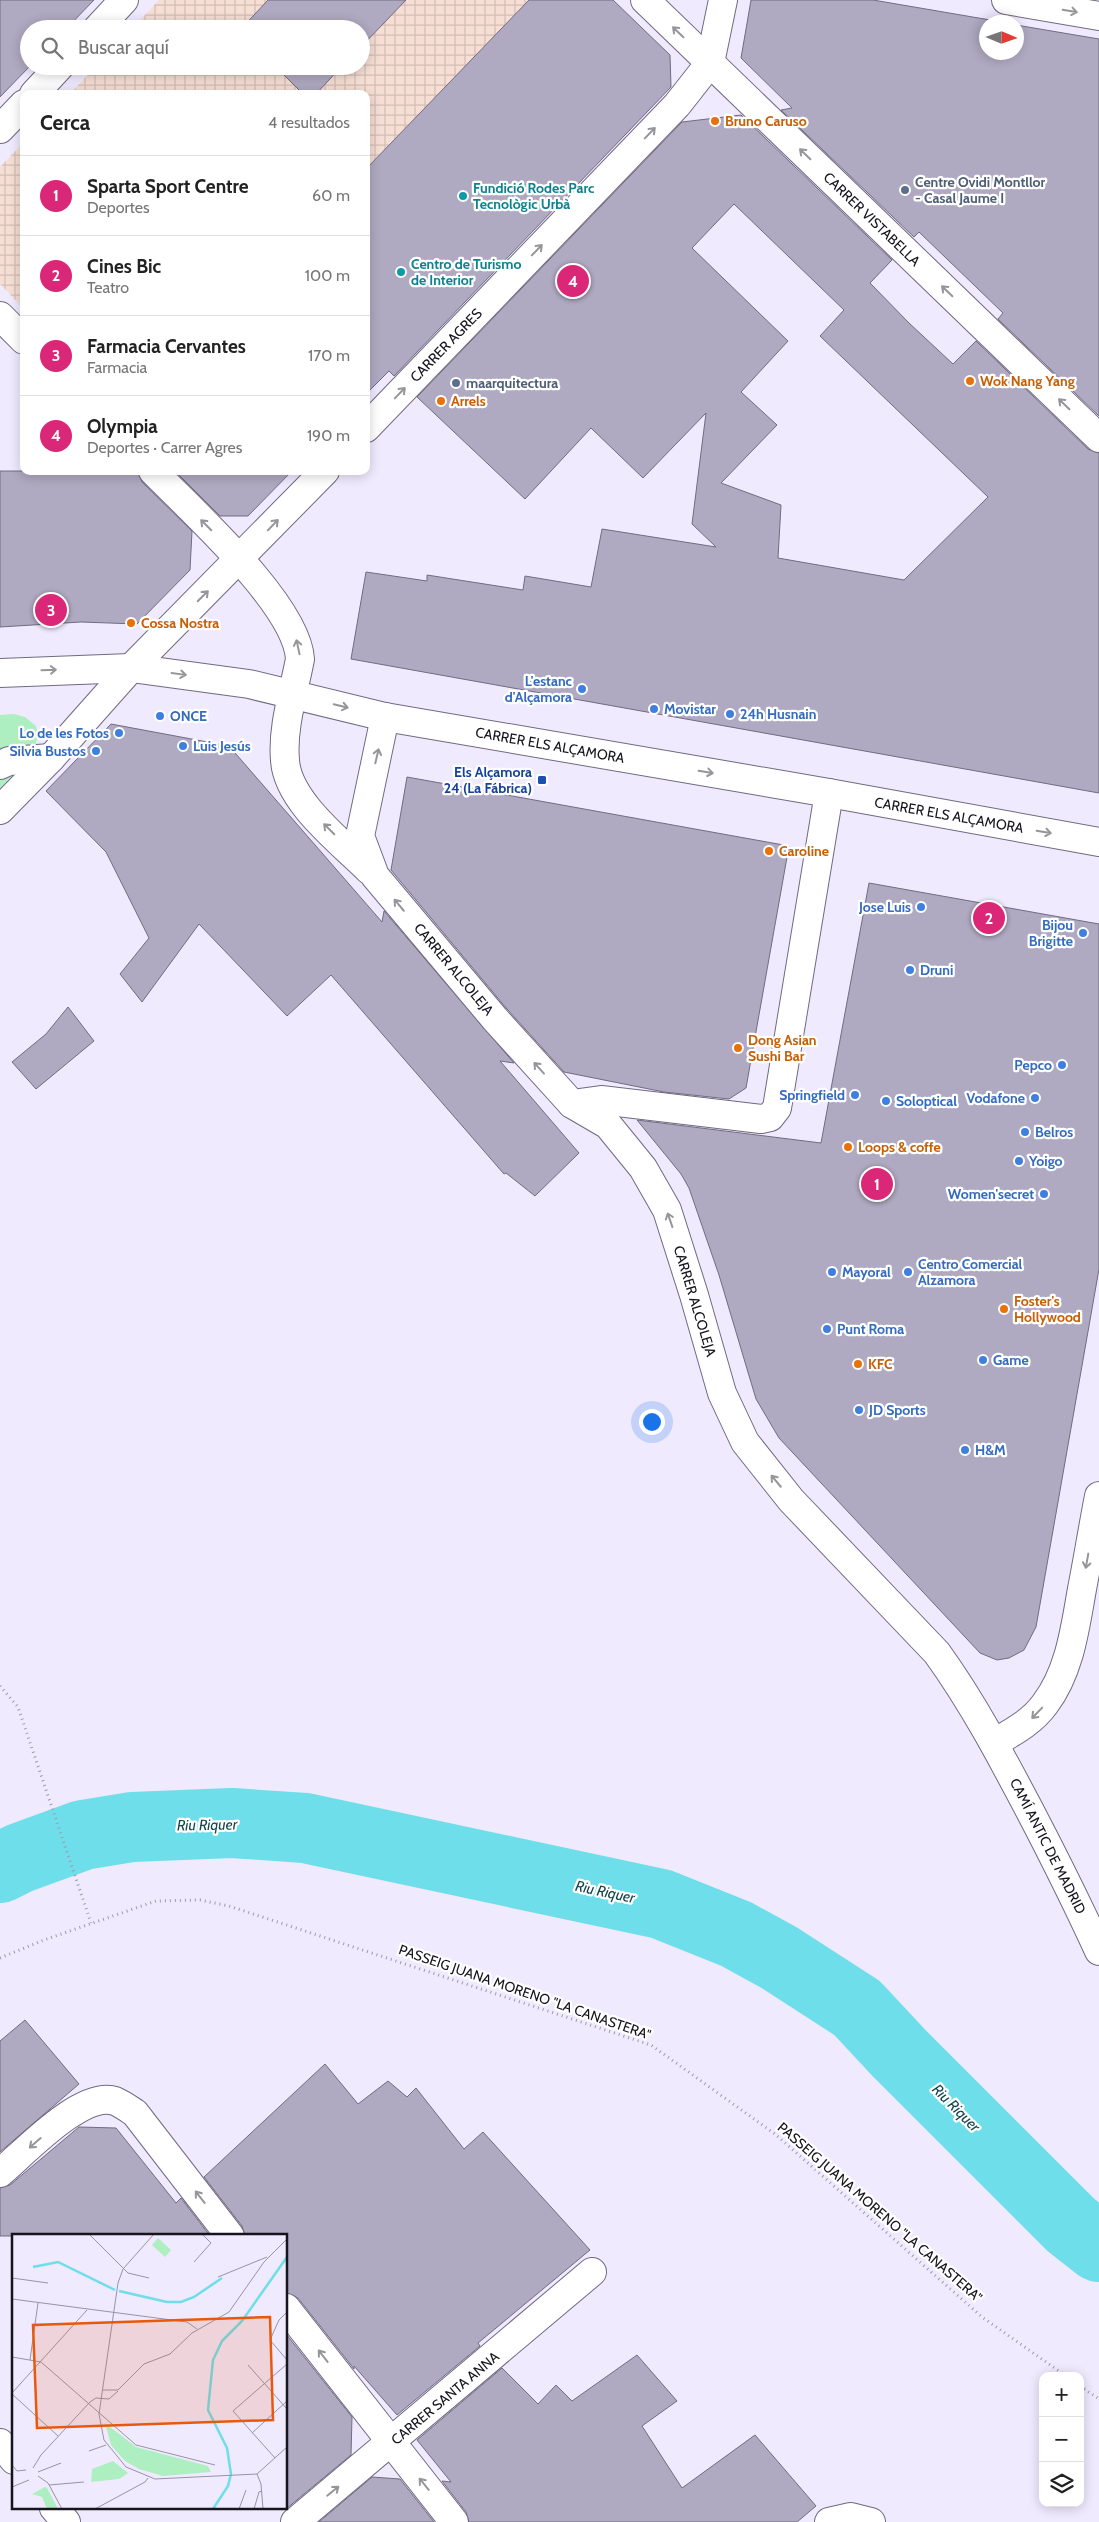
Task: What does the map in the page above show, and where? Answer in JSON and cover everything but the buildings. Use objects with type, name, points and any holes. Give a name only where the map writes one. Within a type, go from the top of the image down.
[{"type":"street","points":[[105,20],[124,0]]},
{"type":"street","name":"CARRER VISTABELLA","points":[[645,0],[1099,438]]},
{"type":"street","points":[[710,63],[722,0]]},
{"type":"street","points":[[1006,0],[1099,16]]},
{"type":"street","name":"CARRER AGRES","points":[[370,424],[677,105],[710,63]]},
{"type":"street","points":[[38,90],[52,75]]},
{"type":"street","points":[[0,129],[20,108]]},
{"type":"street","points":[[0,316],[20,336]]},
{"type":"street","name":"CARRER ALCOLEJA","points":[[157,475],[239,560],[275,603],[291,626],[299,645],[300,659],[285,741],[285,761],[290,784],[307,808],[375,876],[495,1019],[572,1104],[608,1125],[623,1141],[667,1210],[722,1393],[745,1442],[765,1468],[809,1517],[937,1653],[994,1743]]},
{"type":"street","points":[[0,810],[51,758],[131,668],[321,475]]},
{"type":"street","name":"CARRER ELS ALÇAMORA","points":[[0,673],[131,668],[250,684],[385,717],[829,793],[1099,842]]},
{"type":"street","name":"CARRER ALCOLEJA","points":[[375,876],[360,836],[385,717]]},
{"type":"street","points":[[0,765],[9,761],[51,758]]},
{"type":"street","points":[[572,1104],[601,1100],[761,1119],[770,1117],[777,1108],[829,793]]},
{"type":"street","points":[[994,1743],[1021,1728],[1036,1715],[1054,1691],[1065,1667],[1074,1635],[1099,1496]]},
{"type":"street","name":"CAMÍ ANTIC DE MADRID","points":[[994,1743],[1076,1900],[1099,1951]]},
{"type":"street","points":[[0,2173],[69,2114],[95,2101],[114,2101],[135,2113],[228,2234]]},
{"type":"street","name":"CARRER SANTA ANNA","points":[[296,2522],[391,2444],[592,2272]]},
{"type":"street","points":[[288,2311],[454,2522]]},
{"type":"street","points":[[0,2443],[12,2458]]},
{"type":"street","points":[[56,2510],[66,2522]]},
{"type":"path","points":[[0,1686],[18,1707],[91,1923]]},
{"type":"path","name":"PASSEIG JUANA MORENO \"LA CANASTERA\"","points":[[0,1958],[44,1940],[156,1900],[200,1900],[229,1906],[651,2045],[775,2134],[982,2317],[1060,2372]]},
{"type":"path","points":[[1084,2389],[1099,2399]]},
{"type":"shaded area","name":"Fundició Rodes Parc Tecnològic Urbà","points":[[159,0],[613,0],[670,55],[671,79],[370,390],[370,90],[74,90],[88,75],[370,75],[370,20],[140,20]]},
{"type":"shaded area","points":[[20,146],[20,305],[0,284],[0,167]]},
{"type":"green space","points":[[14,714],[25,717],[36,726],[36,744],[27,760],[0,788],[0,715]]},
{"type":"waterway","name":"Riu Riquer","points":[[0,1868],[20,1858],[83,1835],[132,1827],[232,1823],[305,1828],[661,1904],[736,1934],[778,1957],[857,2008],[899,2053],[1071,2225],[1099,2247]]},
{"type":"place","name":"Bruno Caruso","points":[[715,121]]},
{"type":"place","name":"Centre Ovidi Montllor - Casal Jaume I","points":[[905,190]]},
{"type":"place","name":"Fundició Rodes Parc Tecnològic Urbà","points":[[463,196]]},
{"type":"place","name":"Centro de Turismo de Interior","points":[[401,272]]},
{"type":"place","name":"Olympia","points":[[573,281]]},
{"type":"place","name":"Wok Nang Yang","points":[[970,381]]},
{"type":"place","name":"maarquitectura","points":[[456,383]]},
{"type":"place","name":"Arrels","points":[[441,401]]},
{"type":"place","name":"Farmacia Cervantes","points":[[51,610]]},
{"type":"place","name":"Cossa Nostra","points":[[131,623]]},
{"type":"place","name":"L'estanc d'Alçamora","points":[[582,689]]},
{"type":"place","name":"Movistar","points":[[654,709]]},
{"type":"place","name":"24h Husnain","points":[[730,714]]},
{"type":"place","name":"ONCE","points":[[160,716]]},
{"type":"place","name":"Lo de les Fotos","points":[[119,733]]},
{"type":"place","name":"Luis Jesús","points":[[183,746]]},
{"type":"place","name":"Silvia Bustos","points":[[96,751]]},
{"type":"place","name":"Els Alçamora 24 (La Fábrica)","points":[[542,780]]},
{"type":"place","name":"Caroline","points":[[769,851]]},
{"type":"place","name":"Jose Luis","points":[[921,907]]},
{"type":"place","name":"Cines Bic","points":[[989,918]]},
{"type":"place","name":"Bijou Brigitte","points":[[1083,933]]},
{"type":"place","name":"Druni","points":[[910,970]]},
{"type":"place","name":"Dong Asian Sushi Bar","points":[[738,1048]]},
{"type":"place","name":"Pepco","points":[[1062,1065]]},
{"type":"place","name":"Springfield","points":[[855,1095]]},
{"type":"place","name":"Vodafone","points":[[1035,1098]]},
{"type":"place","name":"Soloptical","points":[[886,1101]]},
{"type":"place","name":"Belros","points":[[1025,1132]]},
{"type":"place","name":"Loops & coffe","points":[[848,1147]]},
{"type":"place","name":"Yoigo","points":[[1019,1161]]},
{"type":"place","name":"Sparta Sport Centre","points":[[877,1184]]},
{"type":"place","name":"Women'secret","points":[[1044,1194]]},
{"type":"place","name":"Mayoral","points":[[832,1272]]},
{"type":"place","name":"Centro Comercial Alzamora","points":[[908,1272]]},
{"type":"place","name":"Foster's Hollywood","points":[[1004,1309]]},
{"type":"place","name":"Punt Roma","points":[[827,1329]]},
{"type":"place","name":"Game","points":[[983,1360]]},
{"type":"place","name":"KFC","points":[[858,1364]]},
{"type":"place","name":"JD Sports","points":[[859,1410]]},
{"type":"place","name":"H&M","points":[[965,1450]]}]
